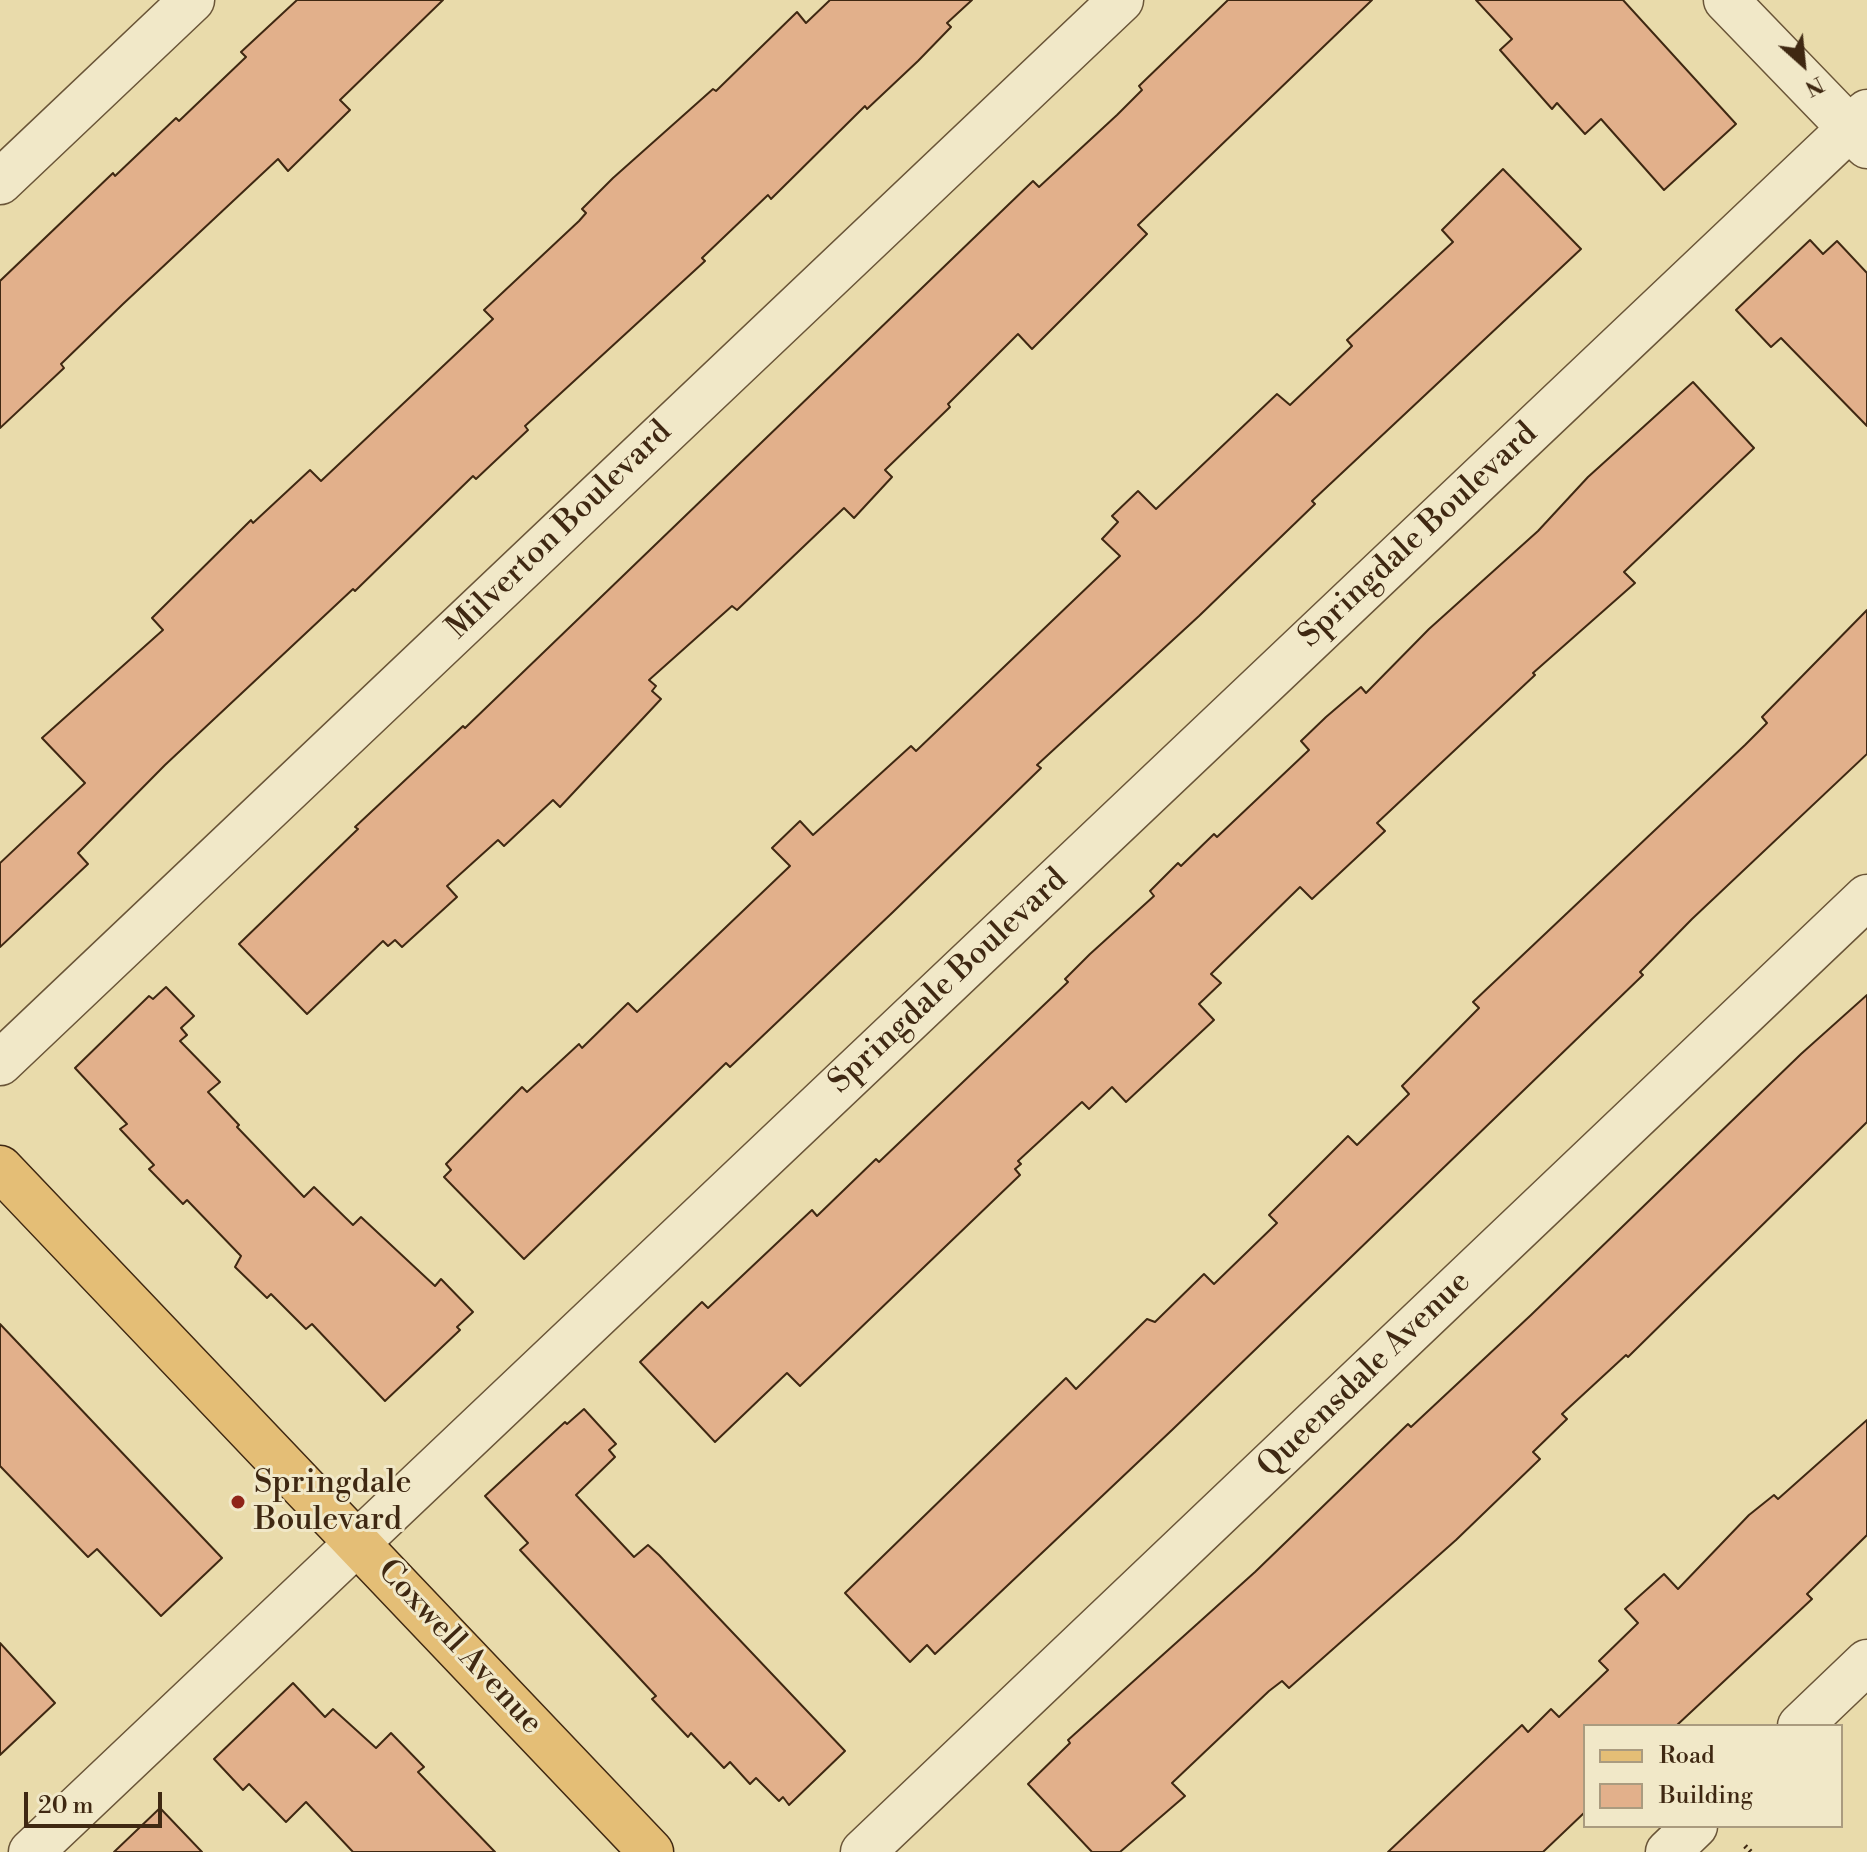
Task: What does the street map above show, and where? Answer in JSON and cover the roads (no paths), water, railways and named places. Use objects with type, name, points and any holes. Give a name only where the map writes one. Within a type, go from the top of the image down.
[{"type":"main road","name":"Coxwell Avenue","points":[[0,1168],[651,1852]]},
{"type":"street","points":[[0,182],[192,0]]},
{"type":"street","name":"Milverton Boulevard","points":[[0,1063],[1121,0]]},
{"type":"street","points":[[1726,0],[1861,129]]},
{"type":"street","name":"Springdale Boulevard","points":[[31,1852],[1861,129]]},
{"type":"street","name":"Queensdale Avenue","points":[[863,1852],[1867,897]]},
{"type":"street","points":[[1802,1724],[1867,1662]]},
{"type":"street","points":[[1668,1852],[1693,1828]]},
{"type":"place","name":"Springdale Boulevard","points":[[238,1502]]}]
